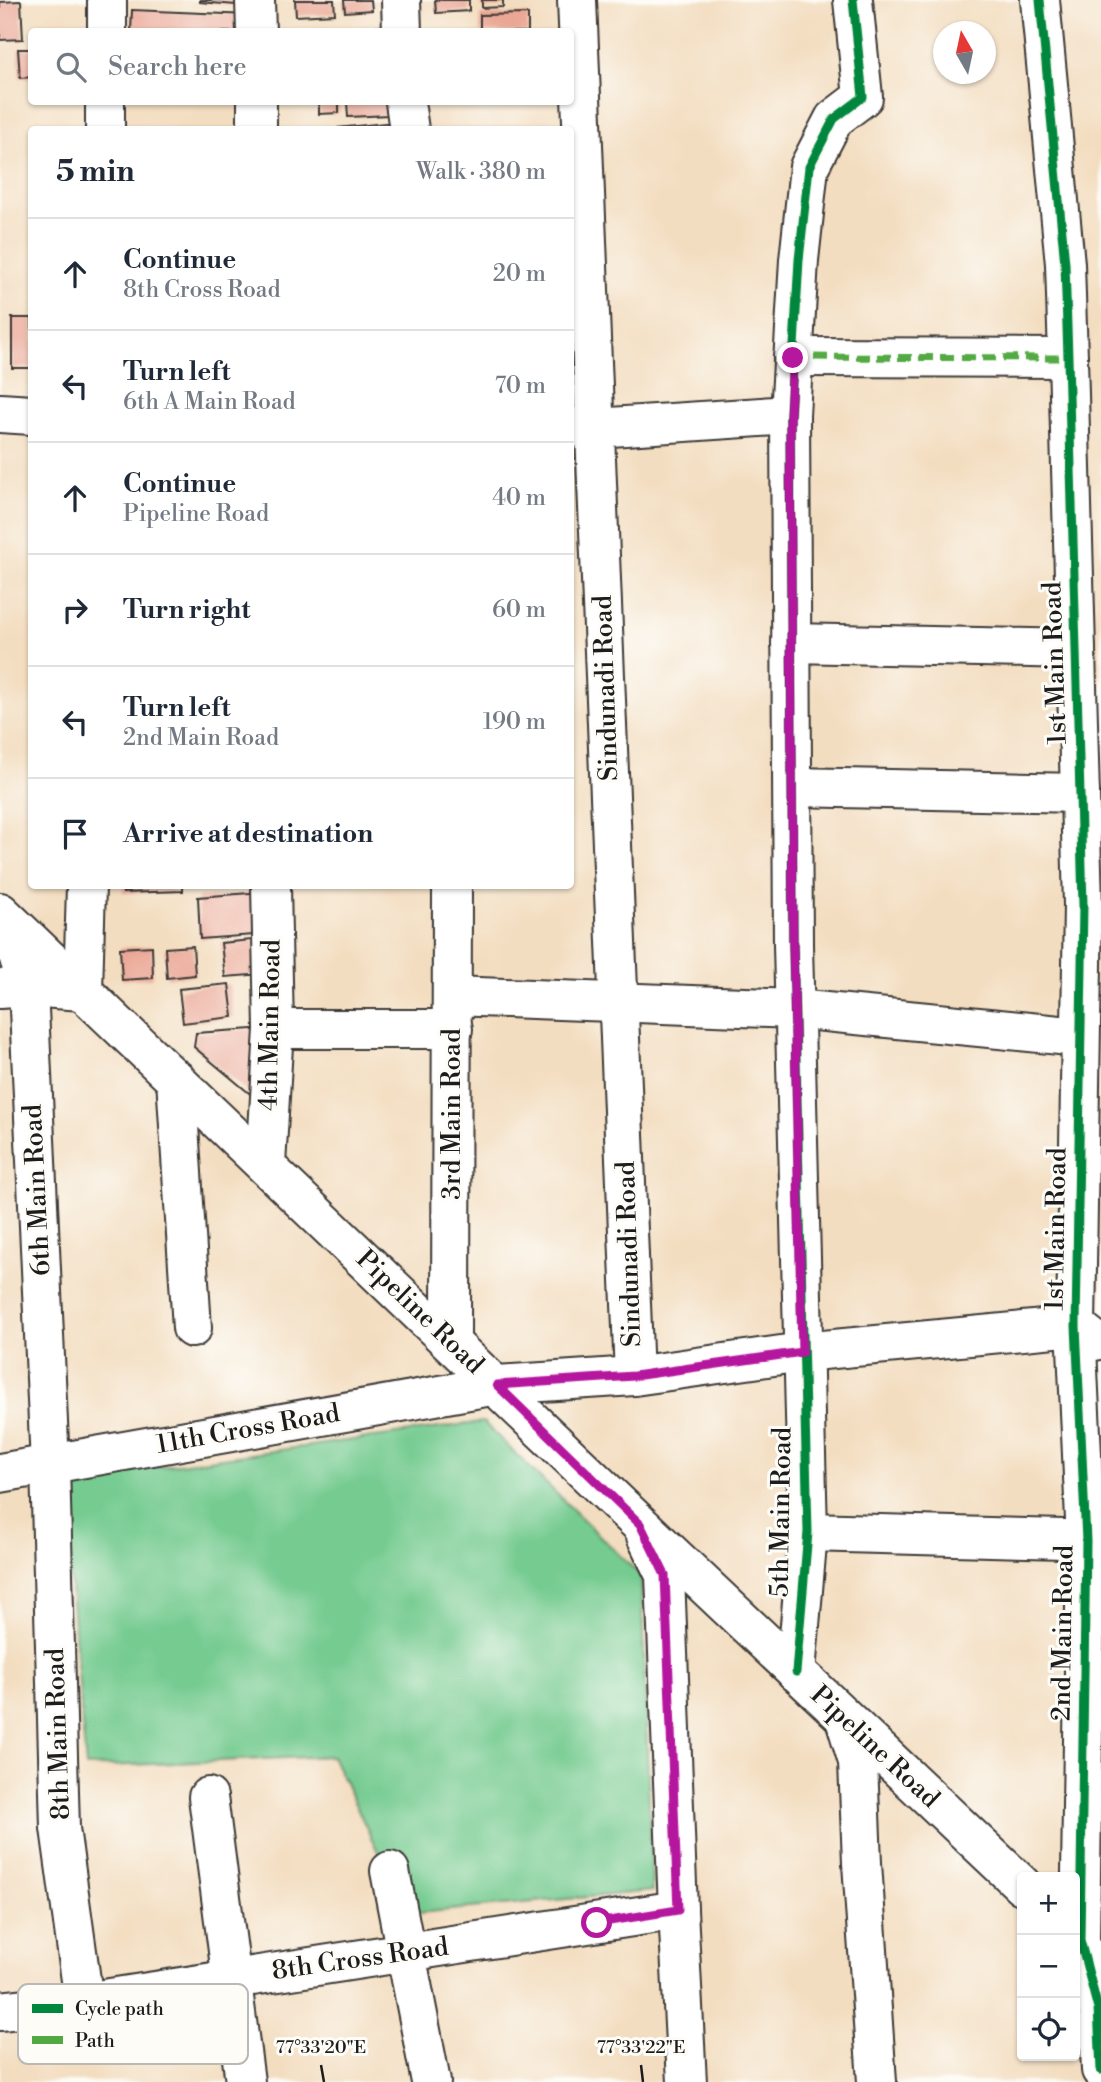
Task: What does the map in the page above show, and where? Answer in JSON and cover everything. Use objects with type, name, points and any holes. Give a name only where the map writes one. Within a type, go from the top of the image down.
[{"type":"street","points":[[107,0],[107,28]]},
{"type":"street","points":[[255,0],[256,28]]},
{"type":"street","points":[[401,0],[402,28]]},
{"type":"street","name":"Sindunadi Road","points":[[577,0],[583,427],[619,1003],[634,1376]]},
{"type":"street","points":[[802,1352],[795,1009],[790,415],[809,167],[834,119],[863,97],[853,0]]},
{"type":"street","name":"1st Main Road","points":[[1040,0],[1065,264],[1083,905],[1080,1037],[1088,1335]]},
{"type":"street","points":[[105,126],[106,105]]},
{"type":"street","points":[[257,105],[257,126]]},
{"type":"street","points":[[405,105],[408,126]]},
{"type":"street","points":[[793,358],[1068,358]]},
{"type":"street","points":[[0,414],[28,415]]},
{"type":"street","points":[[583,427],[790,415]]},
{"type":"street","points":[[792,643],[1076,649]]},
{"type":"street","points":[[793,787],[1080,793]]},
{"type":"street","points":[[14,988],[83,991],[86,889]]},
{"type":"street","name":"4th Main Road","points":[[266,1165],[274,1029],[271,889]]},
{"type":"street","name":"3rd Main Road","points":[[452,889],[452,1342]]},
{"type":"street","name":"Pipeline Road","points":[[3,915],[1017,1880]]},
{"type":"street","name":"6th Main Road","points":[[3,915],[14,988],[17,1115],[50,1465]]},
{"type":"street","points":[[274,1029],[452,1013],[619,1003],[795,1009],[1080,1037]]},
{"type":"street","points":[[176,1080],[192,1328]]},
{"type":"street","name":"11th Cross Road","points":[[0,1473],[497,1385],[634,1376],[802,1352],[1088,1335]]},
{"type":"street","name":"2nd Main Road","points":[[1088,1335],[1093,1540],[1085,1945],[1098,2009],[1101,2070]]},
{"type":"street","name":"5th Main Road","points":[[796,1672],[808,1532],[802,1352]]},
{"type":"street","name":"8th Main Road","points":[[50,1465],[60,1828],[82,1984]]},
{"type":"street","points":[[640,1524],[665,1575],[687,2082]]},
{"type":"street","points":[[808,1532],[1093,1540]]},
{"type":"street","points":[[844,1717],[858,1762],[877,2082]]},
{"type":"street","points":[[208,1797],[233,1984]]},
{"type":"street","points":[[390,1871],[431,2082]]},
{"type":"street","name":"8th Cross Road","points":[[195,1984],[678,1910]]},
{"type":"street","name":"8th Cross Road","points":[[0,2011],[18,2009]]},
{"type":"street","points":[[242,2064],[244,2082]]},
{"type":"green space","points":[[483,1422],[641,1576],[652,1891],[408,1914],[332,1756],[86,1767],[62,1480]]},
{"type":"building","points":[[200,0],[237,0],[236,5]]},
{"type":"building","points":[[295,0],[334,0],[335,14],[296,16]]},
{"type":"building","points":[[344,0],[371,0],[372,10],[345,12]]},
{"type":"building","points":[[435,0],[469,0],[469,11],[436,13]]},
{"type":"building","points":[[482,0],[503,0],[503,7],[482,8]]},
{"type":"building","points":[[21,1],[23,39],[0,40],[0,2]]},
{"type":"building","points":[[132,10],[249,15],[248,28],[131,28]]},
{"type":"building","points":[[528,14],[528,28],[480,28],[480,15]]},
{"type":"building","points":[[394,26],[394,28],[346,28]]},
{"type":"building","points":[[18,49],[28,49],[28,77],[20,78]]},
{"type":"building","points":[[319,105],[339,105],[339,113],[319,114]]},
{"type":"building","points":[[347,105],[389,105],[389,115],[348,117]]},
{"type":"building","points":[[395,122],[396,126],[357,126]]},
{"type":"building","points":[[12,318],[28,318],[28,368],[12,368]]},
{"type":"building","points":[[123,889],[183,889],[183,891],[123,893]]},
{"type":"building","points":[[263,892],[267,934],[200,939],[198,897]]},
{"type":"building","points":[[262,939],[265,974],[225,977],[221,943]]},
{"type":"building","points":[[152,946],[153,978],[122,980],[120,948]]},
{"type":"building","points":[[193,946],[195,975],[167,978],[165,948]]},
{"type":"building","points":[[229,984],[233,1017],[183,1023],[179,989]]},
{"type":"building","points":[[267,1028],[267,1108],[194,1047],[196,1033]]},
{"type":"marked path","points":[[793,357],[1068,358]]},
{"type":"cycle path","points":[[796,1672],[808,1532],[793,945],[790,415],[799,260],[809,167],[834,119],[863,97],[853,0]]},
{"type":"cycle path","points":[[1040,0],[1065,264],[1068,358],[1083,905],[1076,1326],[1086,1541],[1080,1940],[1098,2009],[1101,2070]]},
{"type":"route","points":[[597,1923],[678,1910],[665,1575],[640,1524],[497,1385],[634,1376],[802,1352],[793,945],[790,415],[793,358]]}]
